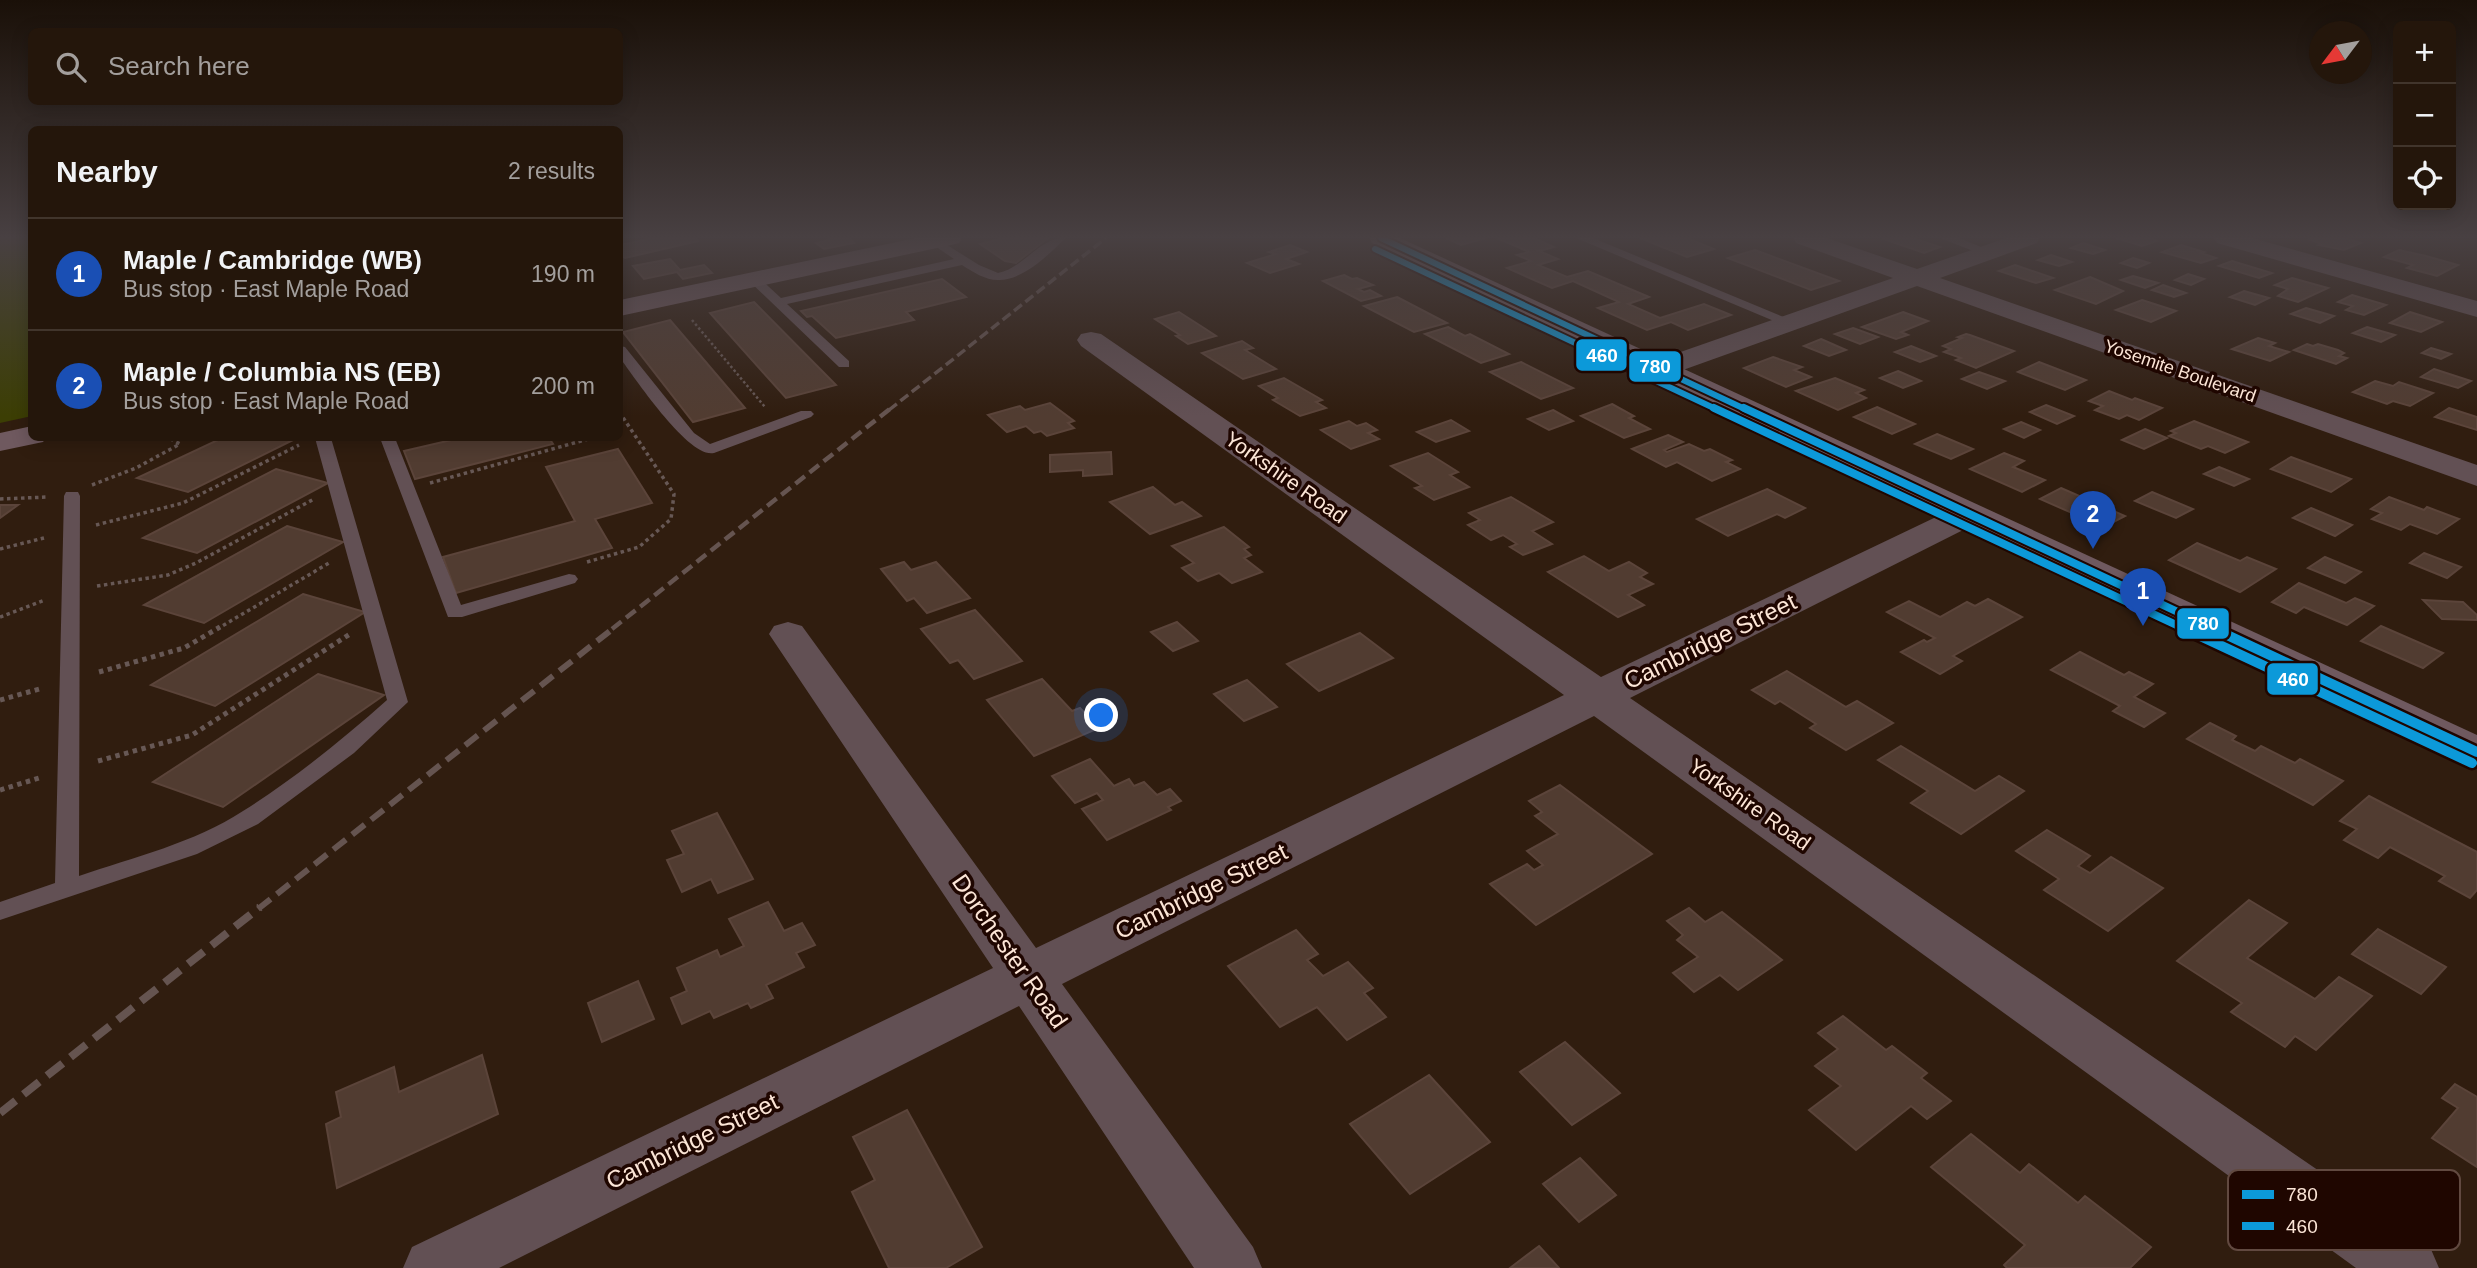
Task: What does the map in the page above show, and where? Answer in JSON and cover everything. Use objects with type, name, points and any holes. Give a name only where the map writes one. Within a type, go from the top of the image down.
[{"type":"main road","points":[[623,307],[670,297]]},
{"type":"main road","points":[[1506,297],[2477,752]]},
{"type":"main road","points":[[0,442],[28,436]]},
{"type":"street","points":[[1659,369],[1863,297]]},
{"type":"street","name":"Yosemite Boulevard","points":[[1970,297],[2477,476]]},
{"type":"street","points":[[2435,297],[2477,309]]},
{"type":"street","name":"Yorkshire Road","points":[[1091,340],[2269,1170]]},
{"type":"street","name":"Cambridge Street","points":[[434,1268],[1969,514]]},
{"type":"street","name":"Dorchester Road","points":[[789,634],[1231,1268]]},
{"type":"street","name":"Yorkshire Road","points":[[2382,1250],[2408,1268]]},
{"type":"lane","points":[[774,297],[844,364]]},
{"type":"lane","points":[[779,302],[801,297]]},
{"type":"lane","points":[[1727,297],[1791,323]]},
{"type":"lane","points":[[623,353],[689,436],[708,450],[806,414]]},
{"type":"lane","points":[[0,911],[189,848],[250,818],[354,741],[398,702],[324,441]]},
{"type":"lane","points":[[388,441],[455,613],[573,572]]},
{"type":"lane","points":[[67,889],[72,496]]},
{"type":"path","points":[[690,318],[779,423]]},
{"type":"path","points":[[573,572],[639,547],[671,519],[674,494],[623,421]]},
{"type":"path","points":[[0,499],[72,496],[103,479],[136,468],[180,444],[174,441]]},
{"type":"path","points":[[0,549],[183,503],[294,447],[313,441]]},
{"type":"path","points":[[406,489],[583,441]]},
{"type":"path","points":[[0,617],[95,586],[136,582],[168,575],[196,563],[337,486]]},
{"type":"path","points":[[0,700],[184,648],[354,548]]},
{"type":"path","points":[[0,790],[192,735],[374,618]]},
{"type":"shaded area","points":[[0,297],[28,297],[28,417],[0,423]]},
{"type":"building","points":[[862,297],[965,297],[906,312],[914,320],[836,338],[812,316],[807,317],[801,311]]},
{"type":"building","points":[[1354,297],[1376,297],[1361,301]]},
{"type":"building","points":[[1397,297],[1447,323],[1414,332],[1364,306]]},
{"type":"building","points":[[1608,297],[1648,297],[1628,304],[1660,318],[1704,304],[1731,315],[1688,330],[1671,322],[1647,330],[1598,308],[1619,302]]},
{"type":"building","points":[[2076,297],[2110,297],[2096,304]]},
{"type":"building","points":[[2231,297],[2269,298],[2255,305]]},
{"type":"building","points":[[2282,297],[2308,297],[2298,302]]},
{"type":"building","points":[[2348,297],[2359,297],[2386,305],[2364,315],[2346,310],[2353,306],[2338,302]]},
{"type":"building","points":[[2142,300],[2176,311],[2151,322],[2116,310]]},
{"type":"building","points":[[754,302],[836,385],[786,398],[710,313]]},
{"type":"building","points":[[2306,308],[2334,316],[2320,323],[2291,314]]},
{"type":"building","points":[[1179,312],[1216,336],[1188,344],[1176,336],[1180,335],[1155,319]]},
{"type":"building","points":[[1903,312],[1928,321],[1901,332],[1908,335],[1896,339],[1862,327]]},
{"type":"building","points":[[2410,312],[2442,322],[2421,332],[2390,323]]},
{"type":"building","points":[[670,320],[745,408],[693,422],[623,332]]},
{"type":"building","points":[[1448,327],[1465,336],[1470,334],[1509,354],[1481,363],[1425,334]]},
{"type":"building","points":[[2367,327],[2395,335],[2381,342],[2353,333]]},
{"type":"building","points":[[1853,328],[1878,337],[1860,344],[1835,334]]},
{"type":"building","points":[[1966,334],[2014,351],[1976,368],[1956,360],[1961,358],[1944,352],[1951,349],[1943,346]]},
{"type":"building","points":[[2258,338],[2275,343],[2269,346],[2289,352],[2270,361],[2232,349]]},
{"type":"building","points":[[1821,339],[1846,350],[1829,356],[1804,346]]},
{"type":"building","points":[[1242,341],[1253,348],[1245,350],[1276,369],[1243,379],[1202,353]]},
{"type":"building","points":[[2307,344],[2338,350],[2344,353],[2339,356],[2347,358],[2336,364],[2294,350]]},
{"type":"building","points":[[1911,346],[1936,356],[1920,362],[1895,352]]},
{"type":"building","points":[[2431,348],[2451,354],[2441,359],[2422,353]]},
{"type":"building","points":[[1773,357],[1802,367],[1794,370],[1811,377],[1786,387],[1744,368]]},
{"type":"building","points":[[1521,362],[1573,388],[1541,399],[1490,372]]},
{"type":"building","points":[[2039,362],[2086,380],[2065,390],[2018,372]]},
{"type":"building","points":[[2434,369],[2471,381],[2458,388],[2421,377]]},
{"type":"building","points":[[1898,371],[1921,381],[1903,388],[1880,378]]},
{"type":"building","points":[[1979,372],[2005,381],[1987,389],[1962,379]]},
{"type":"building","points":[[1284,378],[1322,400],[1316,402],[1326,408],[1300,416],[1273,400],[1278,398],[1259,386]]},
{"type":"building","points":[[1835,378],[1864,390],[1856,393],[1866,398],[1838,410],[1796,391]]},
{"type":"building","points":[[2375,381],[2393,386],[2399,382],[2433,393],[2410,406],[2393,401],[2387,404],[2353,392]]},
{"type":"building","points":[[2109,391],[2162,408],[2139,420],[2127,415],[2119,419],[2095,410],[2103,406],[2089,401]]},
{"type":"building","points":[[1050,403],[1074,421],[1068,423],[1074,428],[1047,436],[1041,431],[1034,433],[1026,426],[1007,432],[988,415],[1020,406],[1025,410]]},
{"type":"building","points":[[1612,404],[1634,416],[1629,418],[1650,429],[1624,438],[1581,416]]},
{"type":"building","points":[[2046,405],[2074,416],[2057,424],[2030,412]]},
{"type":"building","points":[[1877,407],[1915,424],[1892,434],[1854,417]]},
{"type":"building","points":[[2449,408],[2477,417],[2477,430],[2435,417]]},
{"type":"building","points":[[1553,410],[1573,421],[1549,430],[1528,419]]},
{"type":"building","points":[[1451,420],[1469,431],[1436,442],[1417,432]]},
{"type":"building","points":[[1349,421],[1357,426],[1366,423],[1377,430],[1368,433],[1379,439],[1351,449],[1321,430]]},
{"type":"building","points":[[2194,421],[2248,442],[2225,453],[2208,446],[2201,449],[2169,436],[2176,433],[2171,431]]},
{"type":"building","points":[[2021,422],[2040,430],[2024,438],[2004,429]]},
{"type":"building","points":[[2145,429],[2167,438],[2144,449],[2122,440]]},
{"type":"building","points":[[1937,434],[1973,449],[1951,459],[1915,444]]},
{"type":"building","points":[[1668,435],[1683,442],[1664,450],[1667,452],[1689,444],[1704,451],[1710,449],[1732,460],[1726,462],[1740,469],[1712,481],[1677,462],[1666,467],[1632,449]]},
{"type":"building","points":[[216,441],[291,441],[188,492],[137,478]]},
{"type":"building","points":[[447,441],[551,441],[553,444],[415,479],[404,451]]},
{"type":"building","points":[[618,449],[652,503],[595,519],[612,548],[456,593],[443,557],[575,521],[546,467]]},
{"type":"building","points":[[1111,452],[1112,474],[1083,476],[1083,470],[1050,472],[1050,455]]},
{"type":"building","points":[[1428,453],[1458,472],[1450,475],[1469,487],[1434,500],[1415,488],[1422,486],[1391,466]]},
{"type":"building","points":[[2004,453],[2024,461],[2013,467],[2045,480],[2022,492],[1970,469]]},
{"type":"building","points":[[2291,457],[2351,479],[2331,492],[2271,469]]},
{"type":"building","points":[[2219,467],[2249,479],[2234,486],[2204,474]]},
{"type":"building","points":[[276,469],[328,483],[197,553],[143,538]]},
{"type":"building","points":[[1153,487],[1175,505],[1182,502],[1201,516],[1150,534],[1110,502]]},
{"type":"building","points":[[2061,488],[2125,516],[2104,527],[2040,499]]},
{"type":"building","points":[[1767,489],[1805,508],[1785,518],[1777,514],[1728,536],[1697,519]]},
{"type":"building","points":[[2152,492],[2193,509],[2176,518],[2135,501]]},
{"type":"building","points":[[1511,497],[1553,522],[1532,531],[1552,544],[1523,555],[1510,547],[1517,544],[1503,535],[1491,540],[1468,525],[1480,520],[1469,513]]},
{"type":"building","points":[[2389,497],[2459,519],[2437,534],[2410,524],[2401,530],[2372,519],[2382,513],[2371,509]]},
{"type":"building","points":[[0,505],[18,505],[0,518]]},
{"type":"building","points":[[2311,508],[2352,525],[2335,536],[2293,518]]},
{"type":"building","points":[[287,526],[343,542],[204,623],[144,605]]},
{"type":"building","points":[[1224,527],[1249,547],[1244,549],[1251,555],[1244,558],[1262,572],[1232,583],[1219,573],[1198,581],[1182,568],[1194,563],[1172,546]]},
{"type":"building","points":[[2197,543],[2240,561],[2247,557],[2276,569],[2240,592],[2169,560]]},
{"type":"building","points":[[2424,553],[2461,567],[2447,578],[2410,563]]},
{"type":"building","points":[[1584,556],[1609,571],[1629,562],[1647,573],[1640,577],[1653,584],[1628,595],[1644,605],[1618,617],[1548,572]]},
{"type":"building","points":[[2325,557],[2361,572],[2345,583],[2308,568]]},
{"type":"building","points":[[904,562],[911,570],[936,562],[970,598],[927,613],[914,598],[907,601],[881,569]]},
{"type":"building","points":[[2299,583],[2346,603],[2355,598],[2374,606],[2347,625],[2304,607],[2296,613],[2272,602]]},
{"type":"building","points":[[303,594],[365,612],[215,706],[151,685]]},
{"type":"building","points":[[1988,599],[2022,617],[1953,656],[1962,661],[1940,674],[1901,652],[1924,640],[1927,642],[1935,638],[1887,612],[1909,601],[1940,617],[1967,602],[1975,606]]},
{"type":"building","points":[[2423,600],[2463,602],[2477,615],[2477,620],[2442,619]]},
{"type":"building","points":[[975,610],[1022,661],[974,679],[958,660],[950,663],[921,629]]},
{"type":"building","points":[[1177,622],[1198,641],[1173,651],[1151,632]]},
{"type":"building","points":[[2381,626],[2443,653],[2423,668],[2361,641]]},
{"type":"building","points":[[1360,633],[1393,658],[1319,691],[1287,664]]},
{"type":"building","points":[[2080,652],[2124,675],[2129,672],[2153,684],[2134,697],[2165,713],[2144,727],[2113,711],[2120,706],[2051,670]]},
{"type":"building","points":[[1787,671],[1846,707],[1857,701],[1893,723],[1846,750],[1810,728],[1816,724],[1780,701],[1775,704],[1752,690]]},
{"type":"building","points":[[318,674],[384,695],[223,807],[153,782]]},
{"type":"building","points":[[1042,679],[1072,711],[1080,708],[1099,728],[1034,756],[987,700]]},
{"type":"building","points":[[1247,680],[1277,707],[1244,721],[1214,694]]},
{"type":"building","points":[[2210,723],[2236,736],[2232,740],[2255,751],[2261,746],[2295,763],[2300,759],[2343,781],[2313,805],[2187,739]]},
{"type":"building","points":[[1901,746],[1975,791],[1999,776],[2024,791],[1961,834],[1911,803],[1928,791],[1878,760]]},
{"type":"building","points":[[1090,759],[1114,786],[1129,779],[1134,786],[1144,782],[1157,795],[1170,789],[1181,801],[1168,807],[1171,810],[1107,840],[1082,809],[1103,800],[1097,793],[1075,803],[1052,776]]},
{"type":"building","points":[[1560,785],[1652,854],[1536,925],[1490,884],[1527,864],[1534,870],[1543,865],[1527,851],[1558,834],[1535,816],[1542,812],[1529,801]]},
{"type":"building","points":[[2369,796],[2477,852],[2477,890],[2470,898],[2439,881],[2445,876],[2390,847],[2378,858],[2344,840],[2357,829],[2340,821]]},
{"type":"building","points":[[717,813],[753,879],[718,893],[711,879],[682,892],[667,860],[684,854],[672,831]]},
{"type":"building","points":[[2047,830],[2090,856],[2078,866],[2090,873],[2111,857],[2163,888],[2108,931],[2044,890],[2059,879],[2016,851]]},
{"type":"building","points":[[2249,900],[2287,923],[2247,958],[2315,999],[2339,977],[2372,996],[2316,1050],[2295,1036],[2285,1047],[2231,1012],[2242,1003],[2177,961]]},
{"type":"building","points":[[768,902],[784,931],[802,923],[815,945],[796,953],[804,967],[766,985],[773,998],[751,1008],[748,1003],[714,1018],[710,1011],[682,1024],[671,998],[687,991],[677,968],[717,950],[720,957],[744,946],[729,919]]},
{"type":"building","points":[[1689,908],[1705,922],[1722,912],[1782,960],[1738,990],[1720,975],[1694,992],[1673,973],[1698,957],[1677,940],[1683,935],[1667,921]]},
{"type":"building","points":[[2378,929],[2446,967],[2421,994],[2352,954]]},
{"type":"building","points":[[1296,930],[1318,954],[1307,960],[1323,976],[1348,962],[1373,988],[1364,993],[1386,1017],[1347,1040],[1317,1007],[1280,1027],[1228,966]]},
{"type":"building","points":[[638,981],[654,1019],[602,1042],[588,1003]]},
{"type":"building","points":[[1843,1016],[1886,1050],[1892,1046],[1927,1073],[1921,1078],[1951,1101],[1927,1119],[1911,1106],[1856,1150],[1809,1110],[1841,1086],[1815,1066],[1838,1049],[1818,1033]]},
{"type":"building","points":[[1565,1042],[1620,1093],[1572,1125],[1520,1072]]},
{"type":"building","points":[[482,1055],[498,1114],[337,1188],[326,1124],[341,1117],[336,1092],[394,1067],[399,1092]]},
{"type":"building","points":[[1429,1075],[1490,1142],[1410,1194],[1350,1124]]},
{"type":"building","points":[[2455,1084],[2477,1097],[2477,1167],[2432,1138],[2458,1108],[2442,1098]]},
{"type":"building","points":[[907,1110],[982,1247],[946,1268],[889,1268],[852,1192],[875,1180],[853,1137]]},
{"type":"building","points":[[1971,1134],[2020,1173],[2029,1164],[2078,1203],[2085,1196],[2151,1247],[2130,1268],[2007,1268],[2004,1265],[2025,1245],[1931,1167]]},
{"type":"building","points":[[1580,1158],[1616,1195],[1579,1222],[1543,1184]]},
{"type":"building","points":[[1539,1246],[1559,1268],[1510,1268]]},
{"type":"railway","points":[[889,410],[1031,297]]},
{"type":"railway","points":[[612,629],[891,408]]},
{"type":"railway","points":[[258,909],[615,627]]},
{"type":"railway","points":[[0,1113],[260,907]]},
{"type":"transit line","name":"460","points":[[1478,297],[2472,763]]},
{"type":"transit line","name":"780","points":[[1507,297],[2477,752]]},
{"type":"place","name":"Maple / Columbia NS (EB)","points":[[2093,549]]},
{"type":"place","name":"Maple / Cambridge (WB)","points":[[2143,626]]}]
